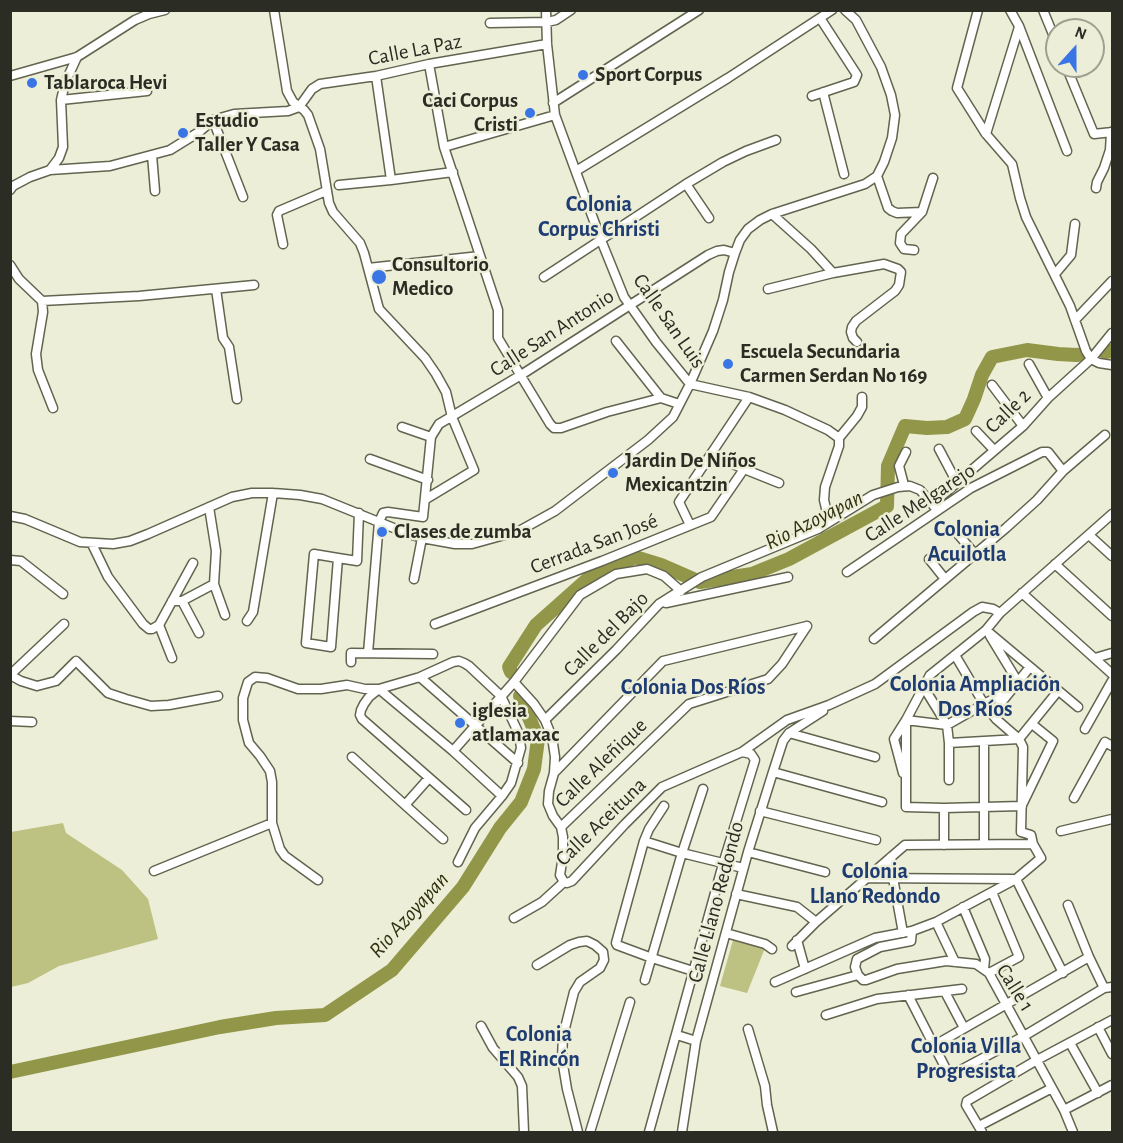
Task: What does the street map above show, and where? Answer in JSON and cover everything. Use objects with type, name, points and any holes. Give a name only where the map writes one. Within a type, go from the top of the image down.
[{"type":"street","points":[[10,76],[77,57],[135,20],[165,10]]},
{"type":"street","points":[[274,10],[286,91],[293,102],[308,115],[320,148],[329,203],[333,212],[360,243],[379,309],[425,358],[436,374],[446,393],[474,470],[426,499]]},
{"type":"street","name":"Calle San Luis","points":[[546,10],[547,44],[555,115],[624,297],[690,384],[749,397],[785,410],[828,430],[839,438]]},
{"type":"street","points":[[490,23],[548,22],[556,20],[571,10]]},
{"type":"street","points":[[553,103],[699,10]]},
{"type":"street","points":[[576,171],[729,78],[832,10]]},
{"type":"street","points":[[10,516],[24,519],[80,542],[113,544],[130,541],[232,497],[252,493],[273,493],[322,499],[423,538],[455,544],[472,544],[519,531],[555,511],[648,440],[673,417],[690,384],[716,321],[735,253],[748,229],[772,214],[865,184],[877,176],[892,138],[895,115],[891,95],[881,68],[855,20],[845,10]]},
{"type":"street","points":[[978,10],[957,88],[986,134],[1012,164],[1026,217],[1055,274],[1086,351],[1091,359],[1113,365]]},
{"type":"street","points":[[1010,10],[1019,26],[1067,151]]},
{"type":"street","points":[[812,96],[854,82],[857,75],[820,18]]},
{"type":"street","points":[[986,134],[1019,26]]},
{"type":"street","name":"Calle La Paz","points":[[299,107],[316,86],[547,44]]},
{"type":"street","points":[[50,170],[59,158],[63,147],[61,100],[65,82],[77,57]]},
{"type":"street","points":[[429,64],[444,147],[498,310],[498,338],[550,424],[555,428],[561,428],[607,412],[661,398],[680,404]]},
{"type":"street","points":[[376,76],[391,180]]},
{"type":"street","points":[[1071,78],[1094,134],[1112,132],[1110,150],[1096,188]]},
{"type":"street","points":[[61,100],[147,91]]},
{"type":"street","points":[[823,92],[844,174]]},
{"type":"street","points":[[11,188],[30,177],[50,170],[110,166],[170,150],[199,132],[213,120],[234,114],[288,111],[299,107]]},
{"type":"street","points":[[444,147],[555,115]]},
{"type":"street","points":[[213,120],[243,197]]},
{"type":"street","points":[[544,277],[686,184],[731,158],[776,140]]},
{"type":"street","points":[[152,155],[155,191]]},
{"type":"street","points":[[339,185],[453,172]]},
{"type":"street","points":[[877,176],[888,208],[892,212],[922,212]]},
{"type":"street","points":[[914,250],[904,249],[900,243],[901,234],[922,212],[933,178]]},
{"type":"street","points":[[686,184],[709,218]]},
{"type":"street","points":[[283,244],[277,215],[279,212],[326,191]]},
{"type":"street","points":[[772,214],[811,249],[833,273]]},
{"type":"street","points":[[1055,274],[1071,255],[1074,224]]},
{"type":"street","name":"Calle San Antonio","points":[[431,437],[439,423],[453,417],[521,375],[708,255],[724,250],[735,253]]},
{"type":"street","points":[[368,268],[480,256]]},
{"type":"street","points":[[768,289],[833,273],[884,264],[898,269],[901,272],[899,285],[895,291],[856,321],[852,327],[851,333],[857,342]]},
{"type":"street","points":[[10,265],[20,279],[42,301],[43,312],[36,354],[38,370],[53,408]]},
{"type":"street","points":[[1075,320],[1113,281]]},
{"type":"street","points":[[42,301],[140,296],[254,285]]},
{"type":"street","points":[[216,289],[223,338],[229,347],[237,399]]},
{"type":"street","name":"Calle 2","points":[[935,507],[957,483],[1023,426],[1048,398],[1091,359],[1113,333]]},
{"type":"street","points":[[615,341],[661,398]]},
{"type":"street","points":[[1029,364],[1048,398]]},
{"type":"street","points":[[992,385],[1023,426]]},
{"type":"street","points":[[690,525],[678,502],[749,397]]},
{"type":"street","points":[[829,521],[824,500],[825,487],[839,446],[839,438],[857,416],[862,407],[862,397]]},
{"type":"street","points":[[368,653],[379,522],[383,513],[388,512],[423,517],[426,499],[431,437],[402,427]]},
{"type":"street","points":[[976,431],[994,450]]},
{"type":"street","points":[[874,639],[1037,500],[1063,471],[1105,435]]},
{"type":"street","points":[[939,450],[957,483]]},
{"type":"street","name":"Calle Melgarejo","points":[[847,572],[935,507],[1045,451],[1063,471]]},
{"type":"street","points":[[906,452],[898,466],[901,486],[915,487],[920,490],[935,507]]},
{"type":"street","points":[[711,454],[779,483]]},
{"type":"street","points":[[370,459],[428,480]]},
{"type":"street","name":"Cerrada San José","points":[[435,624],[711,517],[744,469]]},
{"type":"street","name":"Calle del Bajo","points":[[545,720],[659,604],[702,577],[818,529],[873,495],[901,486]]},
{"type":"street","points":[[247,621],[254,612],[273,493]]},
{"type":"street","points":[[209,507],[216,551],[214,584],[225,615]]},
{"type":"street","points":[[338,558],[331,647],[306,644],[314,554],[357,561],[359,513]]},
{"type":"street","points":[[1022,806],[906,807],[906,720],[930,675],[986,630],[1000,613],[1113,514]]},
{"type":"street","points":[[957,531],[975,554]]},
{"type":"street","points":[[1089,536],[1113,556]]},
{"type":"street","points":[[414,579],[423,538]]},
{"type":"street","points":[[92,544],[108,577],[146,627],[155,627],[177,601],[193,563]]},
{"type":"street","points":[[928,559],[945,579]]},
{"type":"street","points":[[10,560],[21,561],[63,594]]},
{"type":"street","points":[[1055,564],[1113,616]]},
{"type":"street","points":[[453,751],[514,682],[580,596],[616,574],[647,569],[664,576],[684,589]]},
{"type":"street","points":[[659,604],[788,577]]},
{"type":"street","points":[[177,601],[214,584]]},
{"type":"street","points":[[1022,593],[1113,674]]},
{"type":"street","points":[[177,601],[199,633]]},
{"type":"street","points":[[742,752],[787,720],[829,705],[874,684],[982,607],[1000,613]]},
{"type":"street","points":[[64,624],[10,675],[37,686],[56,681],[76,661],[108,693],[134,702],[151,706],[169,705],[218,696]]},
{"type":"street","name":"Calle Aleñique","points":[[554,773],[663,661],[807,626],[782,664],[768,679],[688,704],[561,827]]},
{"type":"street","points":[[155,627],[172,658]]},
{"type":"street","points":[[986,630],[1078,707]]},
{"type":"street","points":[[986,630],[1018,682]]},
{"type":"street","points":[[351,657],[368,653],[433,654]]},
{"type":"street","points":[[1095,658],[1113,653]]},
{"type":"street","points":[[775,982],[875,938],[907,932],[936,922],[1016,879],[1041,858],[1031,835],[1021,832],[1023,747],[1019,739],[984,704],[955,656]]},
{"type":"street","points":[[318,880],[285,856],[280,849],[272,823],[270,771],[249,743],[243,720],[243,698],[248,682],[255,677],[267,678],[297,689],[321,689],[347,685],[364,689],[379,689],[420,677],[453,662],[459,661],[469,666],[501,696],[519,734],[521,748],[511,783],[475,828],[458,862]]},
{"type":"street","points":[[992,714],[1030,667]]},
{"type":"street","points":[[420,677],[518,763]]},
{"type":"street","points":[[1085,729],[1113,681]]},
{"type":"street","points":[[514,682],[534,704],[545,720],[552,737],[555,757],[548,804],[561,827],[563,856],[560,875],[564,882]]},
{"type":"street","points":[[923,686],[947,725],[949,780]]},
{"type":"street","points":[[379,689],[361,710],[362,719],[466,810]]},
{"type":"street","points":[[379,689],[502,796]]},
{"type":"street","points":[[906,720],[947,725],[1012,690]]},
{"type":"street","points":[[949,743],[1019,739],[1058,691]]},
{"type":"street","points":[[789,733],[829,705]]},
{"type":"street","points":[[10,722],[32,722]]},
{"type":"street","points":[[1022,806],[1053,741],[1032,724]]},
{"type":"street","points":[[789,733],[875,756]]},
{"type":"street","name":"Calle Llano Redondo","points":[[682,1132],[696,1041],[759,811],[783,741],[789,733]]},
{"type":"street","points":[[984,741],[984,844]]},
{"type":"street","points":[[1074,798],[1105,742],[1113,746]]},
{"type":"street","name":"Calle Llano Redondo","points":[[650,1132],[723,864],[755,760],[751,754],[742,752]]},
{"type":"street","name":"Calle Aceituna","points":[[514,918],[542,902],[564,882],[572,881],[662,787],[742,752]]},
{"type":"street","points":[[352,757],[443,839]]},
{"type":"street","points":[[773,772],[882,802]]},
{"type":"street","points":[[405,805],[429,778]]},
{"type":"street","points":[[645,980],[682,853],[704,789]]},
{"type":"street","points":[[664,806],[644,841],[616,940],[617,945],[693,971]]},
{"type":"street","points":[[944,808],[944,845]]},
{"type":"street","points":[[759,811],[876,840]]},
{"type":"street","points":[[1061,831],[1113,819]]},
{"type":"street","points":[[154,871],[272,823]]},
{"type":"street","points":[[644,841],[743,868]]},
{"type":"street","points":[[805,969],[795,943],[905,845],[1033,844]]},
{"type":"street","points":[[748,852],[825,872]]},
{"type":"street","points":[[796,992],[858,975],[855,967],[857,958],[880,947],[911,941],[893,878],[891,857]]},
{"type":"street","points":[[868,878],[1016,879]]},
{"type":"street","points":[[1016,879],[1063,973]]},
{"type":"street","points":[[963,907],[985,959],[987,971],[1019,957],[992,892]]},
{"type":"street","points":[[736,894],[797,907],[816,922]]},
{"type":"street","points":[[908,995],[947,1071],[951,1073],[955,1073],[1024,1036],[1108,987],[1089,957],[1068,905]]},
{"type":"street","points":[[936,922],[955,962]]},
{"type":"street","points":[[726,933],[765,944],[772,949]]},
{"type":"street","points":[[537,965],[579,942],[587,941],[603,952],[604,960],[600,968],[580,982],[574,992],[563,1036],[562,1059],[578,1132]]},
{"type":"street","points":[[934,1045],[1089,957]]},
{"type":"street","name":"Calle 1","points":[[858,975],[866,980],[897,969],[946,961],[976,964],[987,971],[1074,1132]]},
{"type":"street","points":[[826,1015],[878,999],[962,989]]},
{"type":"street","points":[[945,992],[964,1029]]},
{"type":"street","points":[[590,1132],[630,1002]]},
{"type":"street","points":[[1052,1088],[980,1129],[966,1103],[1037,1060],[1113,1020]]},
{"type":"street","points":[[481,1026],[493,1048],[518,1077],[522,1086],[524,1132]]},
{"type":"street","points":[[1098,1028],[1113,1054]]},
{"type":"street","points":[[748,1029],[765,1086],[773,1132]]},
{"type":"street","points":[[676,1035],[696,1041]]},
{"type":"street","points":[[1070,1043],[1098,1093]]},
{"type":"street","points":[[1064,1110],[1113,1085]]},
{"type":"green space","points":[[63,823],[66,833],[122,870],[148,899],[158,939],[59,966],[28,983],[11,987],[11,832]]},
{"type":"green space","points":[[733,940],[765,948],[747,993],[720,986]]},
{"type":"waterway","name":"Rio Azoyapan","points":[[511,672],[509,667],[536,625],[590,577],[635,557],[661,565],[700,582],[752,574],[789,559],[887,506],[888,466],[905,426],[947,427],[965,419],[982,375],[992,357],[1027,350],[1058,354],[1087,354]]},
{"type":"waterway","name":"Rio Azoyapan","points":[[1105,352],[1112,351]]},
{"type":"waterway","name":"Rio Azoyapan","points":[[10,1072],[220,1027],[276,1018],[325,1015],[392,970],[463,887],[500,828],[521,802],[534,769],[538,739],[520,696]]},
{"type":"place","name":"Sport Corpus","points":[[583,75]]},
{"type":"place","name":"Tablaroca Hevi","points":[[32,83]]},
{"type":"place","name":"Caci Corpus Cristi","points":[[530,113]]},
{"type":"place","name":"Estudio Taller Y Casa","points":[[183,133]]},
{"type":"place","name":"Consultorio Medico","points":[[379,277]]},
{"type":"place","name":"Escuela Secundaria Carmen Serdan No 169","points":[[728,364]]},
{"type":"place","name":"Jardin De Niños Mexicantzin","points":[[613,473]]},
{"type":"place","name":"Clases de zumba","points":[[382,532]]},
{"type":"place","name":"iglesia atlamaxac","points":[[460,723]]},
{"type":"district","name":"Colonia Corpus Christi","points":[[599,216]]},
{"type":"district","name":"Colonia Acuilotla","points":[[967,542]]},
{"type":"district","name":"Colonia Dos Ríos","points":[[693,687]]},
{"type":"district","name":"Colonia Ampliación Dos Ríos","points":[[975,696]]},
{"type":"district","name":"Colonia Llano Redondo","points":[[875,884]]},
{"type":"district","name":"Colonia El Rincón","points":[[539,1046]]},
{"type":"district","name":"Colonia Villa Progresista","points":[[966,1058]]}]
